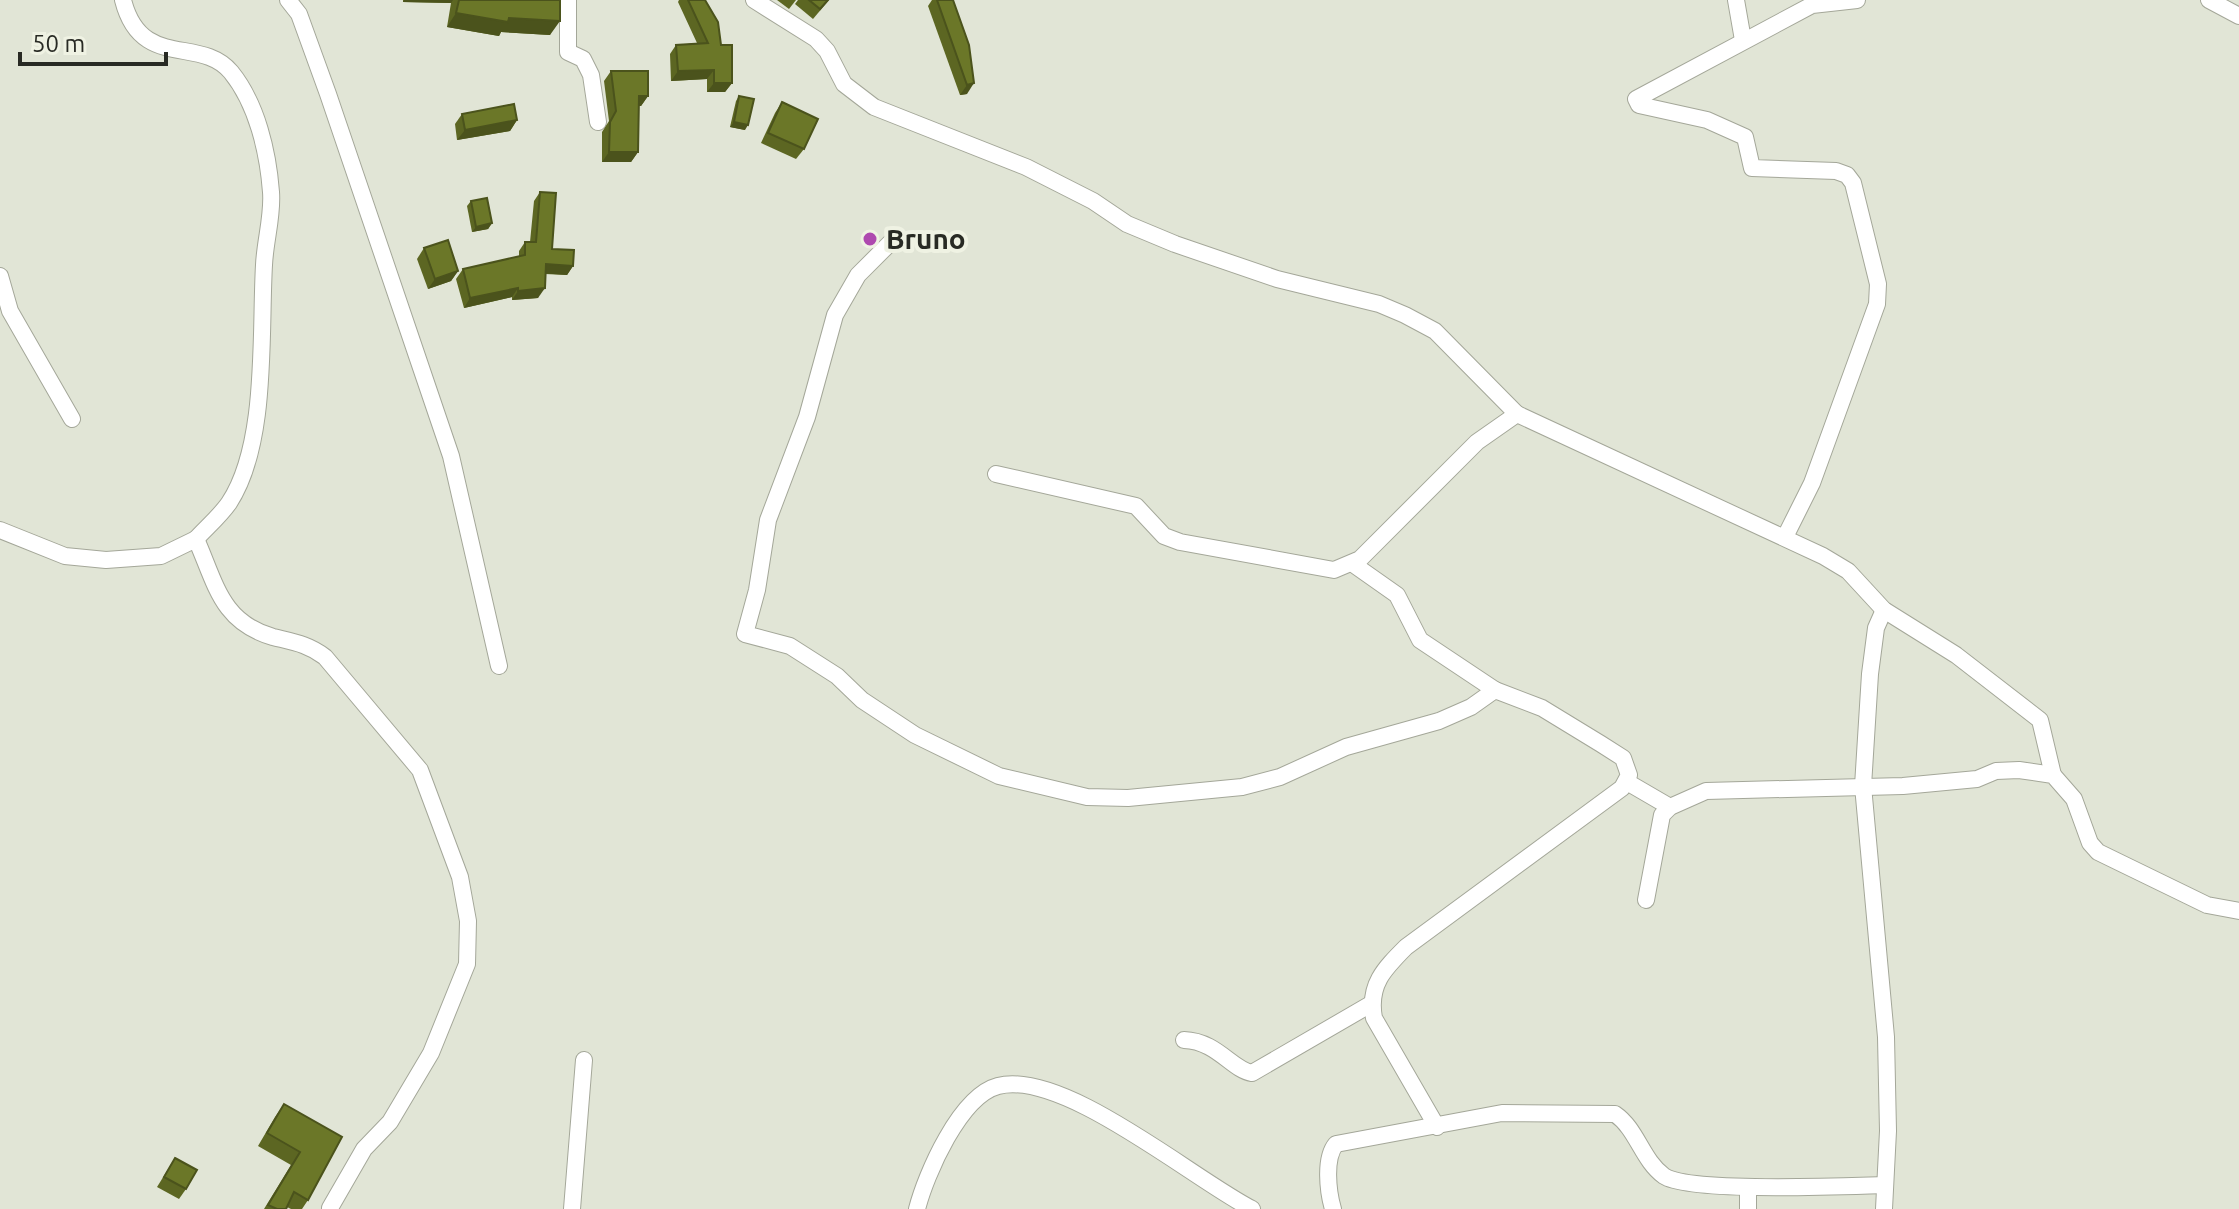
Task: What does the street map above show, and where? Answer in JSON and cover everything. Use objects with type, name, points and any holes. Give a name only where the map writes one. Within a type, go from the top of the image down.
[{"type":"street","points":[[0,530],[65,556],[106,560],[161,556],[196,539],[229,503],[251,441],[263,361],[264,266],[271,193],[252,109],[231,73],[215,59],[187,54],[141,37],[128,20],[123,0]]},
{"type":"street","points":[[288,0],[299,14],[324,81],[451,456],[499,666]]},
{"type":"street","points":[[568,0],[568,52],[583,59],[591,75],[598,122]]},
{"type":"street","points":[[754,0],[816,39],[827,51],[844,84],[866,103],[1026,167],[1093,201],[1127,224],[1175,244],[1277,279],[1379,304],[1405,315],[1435,331],[1517,414],[1785,537],[1848,571],[1884,610],[1947,648],[2040,720],[2053,775],[2074,799],[2090,843],[2098,852],[2207,905],[2239,911]]},
{"type":"street","points":[[1736,0],[1743,40]]},
{"type":"street","points":[[1785,537],[1812,483],[1845,385],[1875,315],[1878,284],[1853,183],[1847,175],[1836,171],[1752,168],[1745,137],[1707,120],[1636,102],[1639,94],[1812,5],[1857,0]]},
{"type":"street","points":[[2209,0],[2239,16]]},
{"type":"street","points":[[894,239],[858,275],[835,315],[807,417],[768,520],[757,590],[745,634],[790,646],[837,676],[862,700],[915,735],[999,776],[1087,797],[1128,798],[1242,787],[1280,777],[1346,747],[1439,721],[1471,707],[1495,690]]},
{"type":"street","points":[[0,276],[10,311],[72,419]]},
{"type":"street","points":[[996,474],[1136,506],[1164,536],[1180,542],[1334,570],[1353,564],[1477,442],[1517,414]]},
{"type":"street","points":[[196,539],[228,613],[250,628],[312,647],[370,707],[420,770],[460,877],[468,921],[467,964],[418,1076],[390,1122],[364,1149],[330,1208]]},
{"type":"street","points":[[1353,564],[1397,595],[1420,640],[1473,678],[1542,708],[1623,758],[1629,770],[1627,782],[1543,850],[1406,947],[1379,974],[1371,1004],[1374,1018],[1437,1127]]},
{"type":"street","points":[[1884,610],[1874,643],[1863,786],[1886,1037],[1888,1131],[1884,1209]]},
{"type":"street","points":[[1646,900],[1656,830],[1670,807],[1706,791],[1977,779],[1996,771],[2053,775]]},
{"type":"street","points":[[1627,782],[1670,807]]},
{"type":"street","points":[[1184,1040],[1197,1040],[1226,1055],[1244,1072],[1252,1073],[1371,1004]]},
{"type":"street","points":[[572,1209],[584,1060]]},
{"type":"street","points":[[917,1209],[934,1161],[956,1125],[980,1094],[996,1086],[1012,1084],[1053,1094],[1126,1128],[1252,1209]]},
{"type":"street","points":[[1317,1209],[1331,1202],[1330,1151],[1336,1144],[1502,1113],[1615,1114],[1634,1132],[1641,1148],[1664,1176],[1688,1182],[1748,1187],[1884,1185]]},
{"type":"street","points":[[1748,1187],[1748,1209]]},
{"type":"building","points":[[459,0],[560,0],[560,21],[509,18],[508,22],[456,13]]},
{"type":"building","points":[[688,0],[705,0],[718,22],[721,45],[732,45],[732,83],[714,83],[714,70],[678,71],[676,45],[708,43]]},
{"type":"building","points":[[809,0],[828,0],[820,9]]},
{"type":"building","points":[[937,0],[953,0],[969,45],[974,83],[967,85]]},
{"type":"building","points":[[611,71],[648,71],[648,96],[639,96],[638,152],[609,152],[610,122],[616,111]]},
{"type":"building","points":[[739,96],[754,99],[748,125],[734,122]]},
{"type":"building","points":[[782,102],[818,119],[804,149],[768,133]]},
{"type":"building","points":[[514,104],[517,120],[465,130],[462,114]]},
{"type":"building","points":[[540,192],[556,193],[552,249],[574,250],[573,266],[546,264],[545,288],[518,291],[518,288],[470,298],[463,269],[525,255],[525,242],[536,242]]},
{"type":"building","points":[[487,198],[492,223],[476,227],[471,201]]},
{"type":"building","points":[[448,240],[458,271],[435,279],[424,248]]},
{"type":"building","points":[[284,1104],[342,1137],[308,1200],[294,1192],[286,1209],[277,1209],[268,1205],[300,1152],[267,1133]]},
{"type":"building","points":[[175,1158],[197,1170],[186,1189],[164,1177]]},
{"type":"place","name":"Bruno","points":[[870,239]]}]
